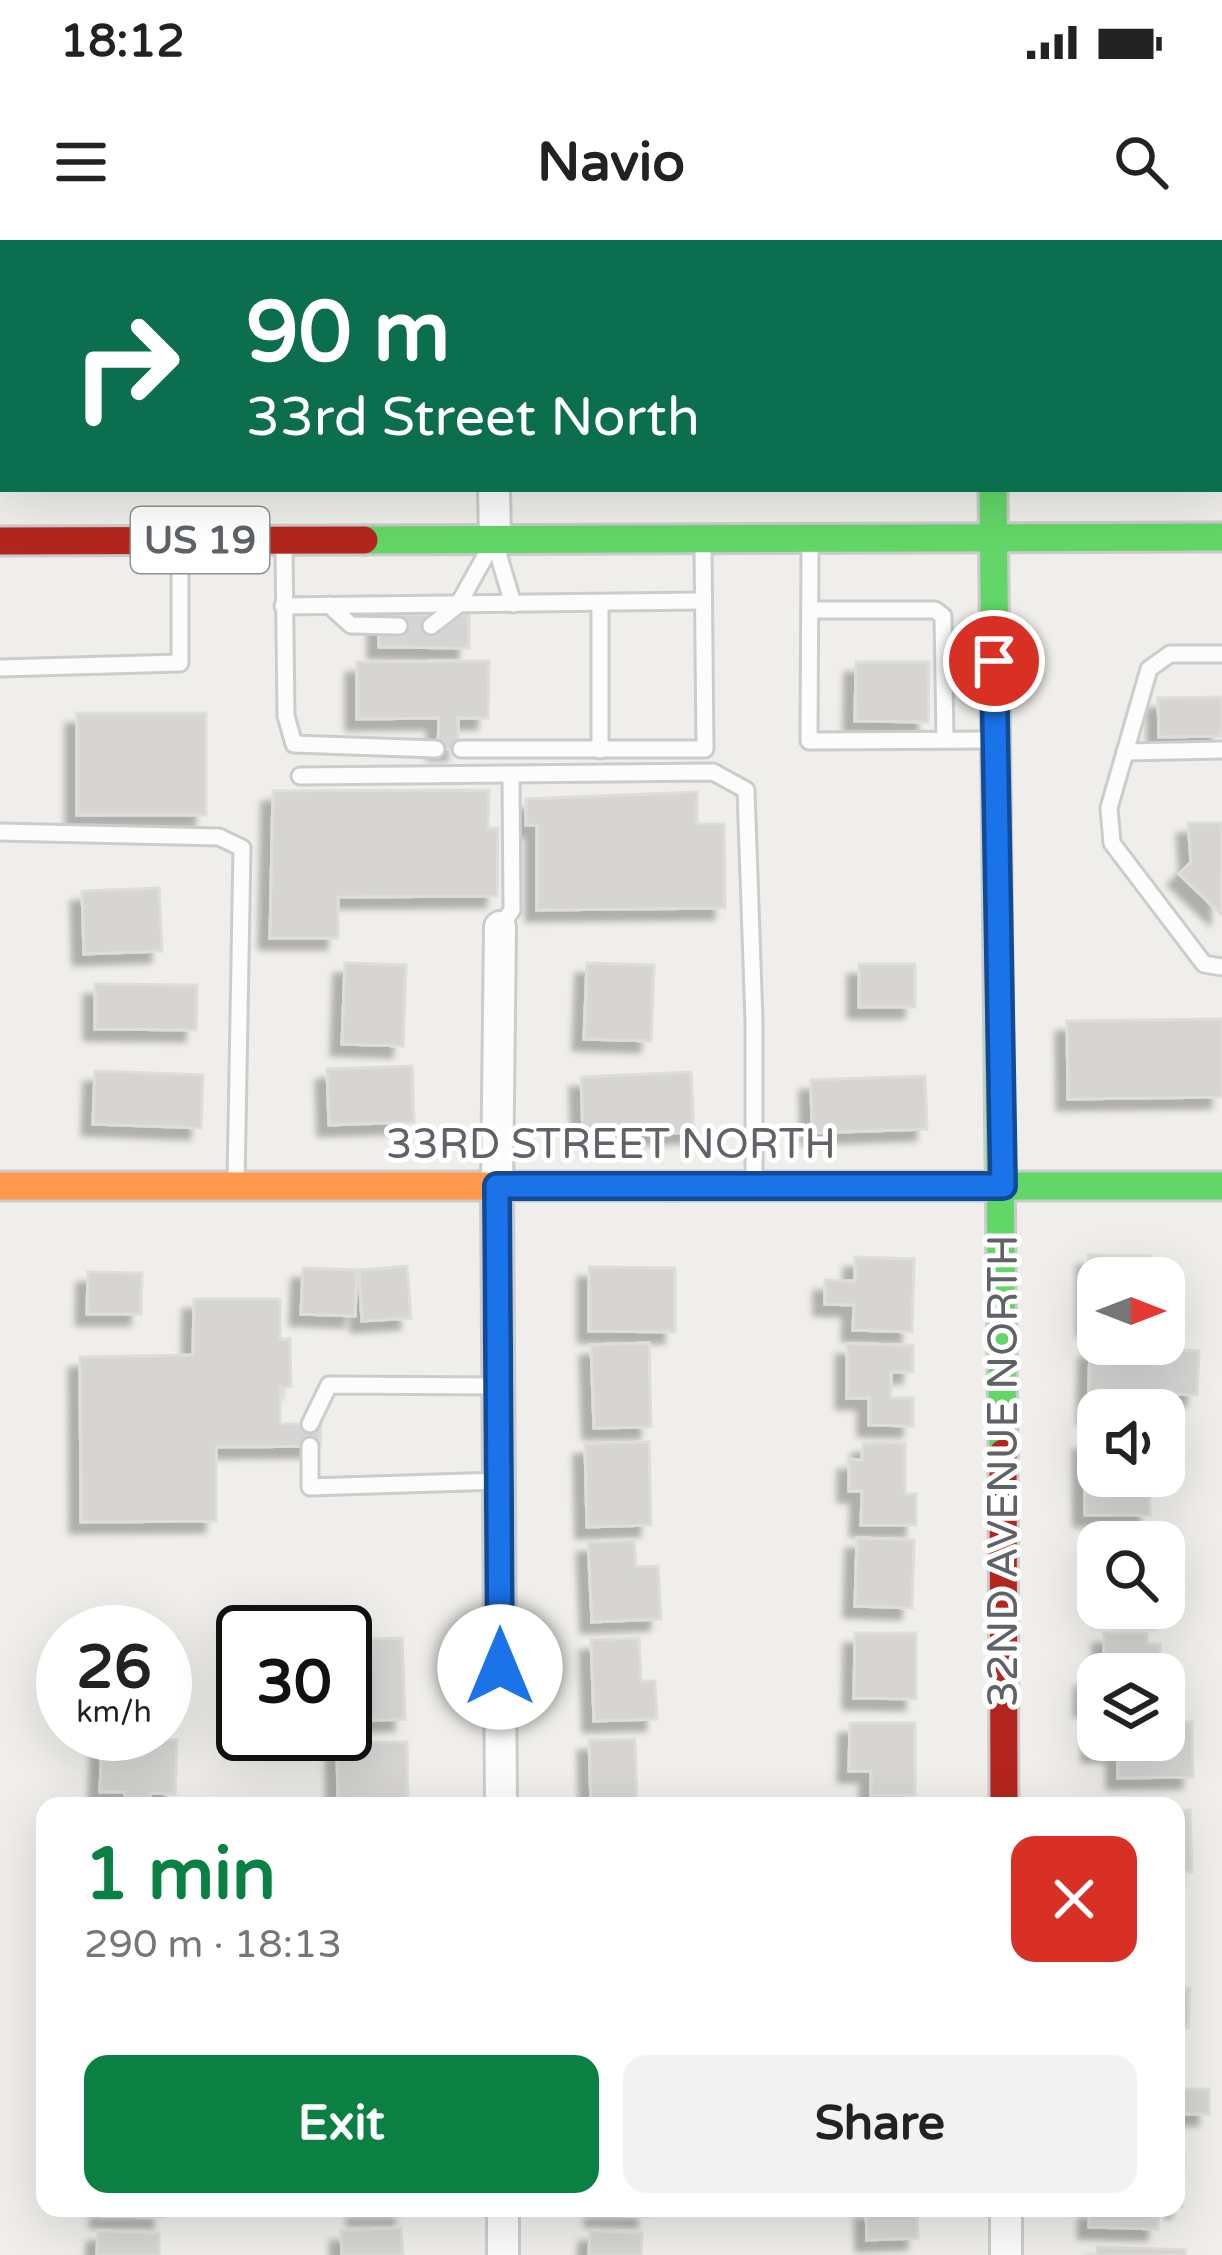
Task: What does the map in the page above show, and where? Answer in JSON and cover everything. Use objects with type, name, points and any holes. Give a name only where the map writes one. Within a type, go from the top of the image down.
[{"type":"main road","name":"32ND AVENUE NORTH","points":[[993,492],[1003,1186],[1004,1797]]},
{"type":"main road","name":"US 19","points":[[0,541],[1222,537]]},
{"type":"main road","name":"33RD STREET NORTH","points":[[0,1186],[1222,1186]]},
{"type":"street","points":[[494,492],[495,539]]},
{"type":"street","points":[[500,927],[500,1797]]},
{"type":"street","points":[[503,2217],[503,2255]]},
{"type":"street","points":[[1006,2217],[1006,2255]]},
{"type":"lane","points":[[495,539],[513,604]]},
{"type":"lane","points":[[431,626],[458,605],[495,539]]},
{"type":"lane","points":[[460,749],[705,749],[703,539]]},
{"type":"lane","points":[[811,539],[809,741],[996,740]]},
{"type":"lane","points":[[284,540],[286,716],[294,744],[436,748]]},
{"type":"lane","points":[[0,668],[181,663],[179,541]]},
{"type":"lane","points":[[283,606],[703,601]]},
{"type":"lane","points":[[600,603],[600,750]]},
{"type":"lane","points":[[329,605],[351,625],[399,626]]},
{"type":"lane","points":[[810,610],[935,610],[944,616],[945,740]]},
{"type":"lane","points":[[1222,654],[1170,654],[1149,669],[1109,808],[1112,843],[1204,964],[1222,967]]},
{"type":"lane","points":[[1125,752],[1222,750]]},
{"type":"lane","points":[[300,776],[713,772],[746,790],[754,1186]]},
{"type":"lane","points":[[500,927],[512,910],[511,776]]},
{"type":"lane","points":[[0,832],[218,837],[242,848],[236,1186]]},
{"type":"lane","points":[[310,1424],[329,1385],[498,1386]]},
{"type":"lane","points":[[310,1446],[310,1487],[499,1481]]},
{"type":"building","points":[[379,614],[469,615],[469,648],[379,647]]},
{"type":"building","points":[[489,661],[488,718],[458,718],[458,749],[438,749],[439,718],[357,719],[357,662]]},
{"type":"building","points":[[856,662],[929,662],[928,722],[855,721]]},
{"type":"building","points":[[1222,697],[1222,736],[1159,737],[1158,698]]},
{"type":"building","points":[[77,713],[206,713],[206,815],[77,815]]},
{"type":"building","points":[[489,790],[488,828],[498,828],[497,896],[338,897],[338,938],[270,938],[273,791]]},
{"type":"building","points":[[697,792],[697,824],[724,824],[725,908],[537,910],[537,825],[526,825],[526,799]]},
{"type":"building","points":[[1188,823],[1222,823],[1221,914],[1179,874],[1191,862]]},
{"type":"building","points":[[159,888],[162,951],[84,954],[82,891]]},
{"type":"building","points":[[345,963],[406,965],[403,1046],[342,1044]]},
{"type":"building","points":[[587,963],[654,965],[651,1041],[584,1039]]},
{"type":"building","points":[[859,964],[915,964],[915,1007],[859,1007]]},
{"type":"building","points":[[95,984],[197,985],[196,1030],[95,1029]]},
{"type":"building","points":[[1222,1019],[1222,1097],[1068,1099],[1067,1021]]},
{"type":"building","points":[[412,1066],[414,1122],[329,1125],[327,1069]]},
{"type":"building","points":[[95,1071],[203,1075],[201,1128],[93,1124]]},
{"type":"building","points":[[691,1072],[694,1132],[583,1136],[581,1077]]},
{"type":"building","points":[[925,1076],[927,1129],[812,1133],[811,1080]]},
{"type":"building","points":[[1088,1255],[1151,1256],[1151,1257]]},
{"type":"building","points":[[855,1257],[914,1259],[912,1332],[853,1330],[854,1305],[825,1304],[825,1280],[855,1281]]},
{"type":"building","points":[[407,1266],[411,1318],[362,1321],[359,1270]]},
{"type":"building","points":[[589,1267],[675,1268],[675,1332],[589,1331]]},
{"type":"building","points":[[303,1268],[357,1270],[355,1316],[301,1314]]},
{"type":"building","points":[[88,1272],[142,1273],[141,1314],[87,1314]]},
{"type":"building","points":[[194,1299],[280,1299],[280,1339],[290,1339],[291,1387],[280,1387],[280,1424],[321,1424],[320,1446],[216,1447],[216,1521],[81,1522],[80,1357],[193,1355]]},
{"type":"building","points":[[649,1343],[651,1427],[594,1428],[591,1345]]},
{"type":"building","points":[[847,1344],[913,1345],[913,1372],[891,1372],[891,1398],[913,1398],[913,1426],[869,1425],[869,1398],[847,1398]]},
{"type":"building","points":[[1185,1350],[1199,1351],[1197,1395],[1185,1395],[1185,1389],[1089,1389],[1089,1365],[1185,1365]]},
{"type":"building","points":[[649,1442],[651,1525],[587,1527],[585,1444]]},
{"type":"building","points":[[863,1443],[905,1443],[905,1494],[916,1494],[916,1525],[861,1525],[862,1491],[849,1491],[849,1459],[862,1460]]},
{"type":"building","points":[[1085,1497],[1150,1497],[1150,1515],[1085,1515]]},
{"type":"building","points":[[857,1538],[914,1540],[912,1608],[855,1606]]},
{"type":"building","points":[[634,1540],[636,1567],[658,1566],[661,1619],[592,1622],[588,1542]]},
{"type":"building","points":[[855,1633],[916,1633],[916,1699],[854,1698]]},
{"type":"building","points":[[1104,1633],[1147,1633],[1147,1644],[1160,1644],[1160,1653],[1104,1653]]},
{"type":"building","points":[[402,1638],[405,1719],[372,1720],[372,1639]]},
{"type":"building","points":[[639,1638],[641,1681],[655,1681],[657,1719],[594,1721],[591,1640]]},
{"type":"building","points":[[1185,1722],[1192,1722],[1193,1777],[1118,1778],[1118,1761],[1185,1761]]},
{"type":"building","points":[[850,1723],[915,1723],[915,1795],[871,1795],[871,1771],[849,1771]]},
{"type":"building","points":[[635,1739],[637,1797],[591,1797],[589,1740]]},
{"type":"building","points":[[372,1742],[407,1742],[408,1797],[338,1797],[337,1761],[372,1761]]},
{"type":"building","points":[[101,1761],[176,1761],[175,1794],[125,1797],[125,1792],[100,1792]]},
{"type":"building","points":[[1185,1810],[1190,1810],[1192,1872],[1185,1872]]},
{"type":"building","points":[[1185,1988],[1190,1988],[1185,2028]]},
{"type":"building","points":[[1185,2089],[1209,2089],[1209,2114],[1185,2114]]},
{"type":"building","points":[[866,2217],[917,2217],[918,2238],[867,2240]]},
{"type":"building","points":[[1090,2217],[1159,2217],[1158,2229],[1089,2227]]},
{"type":"building","points":[[401,2228],[403,2255],[342,2255],[341,2231]]},
{"type":"building","points":[[98,2231],[159,2233],[159,2255],[97,2255]]},
{"type":"building","points":[[590,2231],[642,2233],[641,2255],[589,2255]]},
{"type":"building","points":[[1097,2247],[1186,2250],[1185,2255],[1097,2255]]},
{"type":"traffic: fast","points":[[993,492],[1003,1453]]},
{"type":"traffic: fast","points":[[364,540],[1222,537]]},
{"type":"traffic: fast","points":[[672,1186],[1222,1186]]},
{"type":"traffic: slow","points":[[0,1186],[672,1186]]},
{"type":"traffic: jam","points":[[0,541],[364,540]]},
{"type":"traffic: jam","points":[[1003,1453],[1004,1797]]},
{"type":"route","points":[[500,1667],[497,1186],[1003,1186],[994,661]]}]
